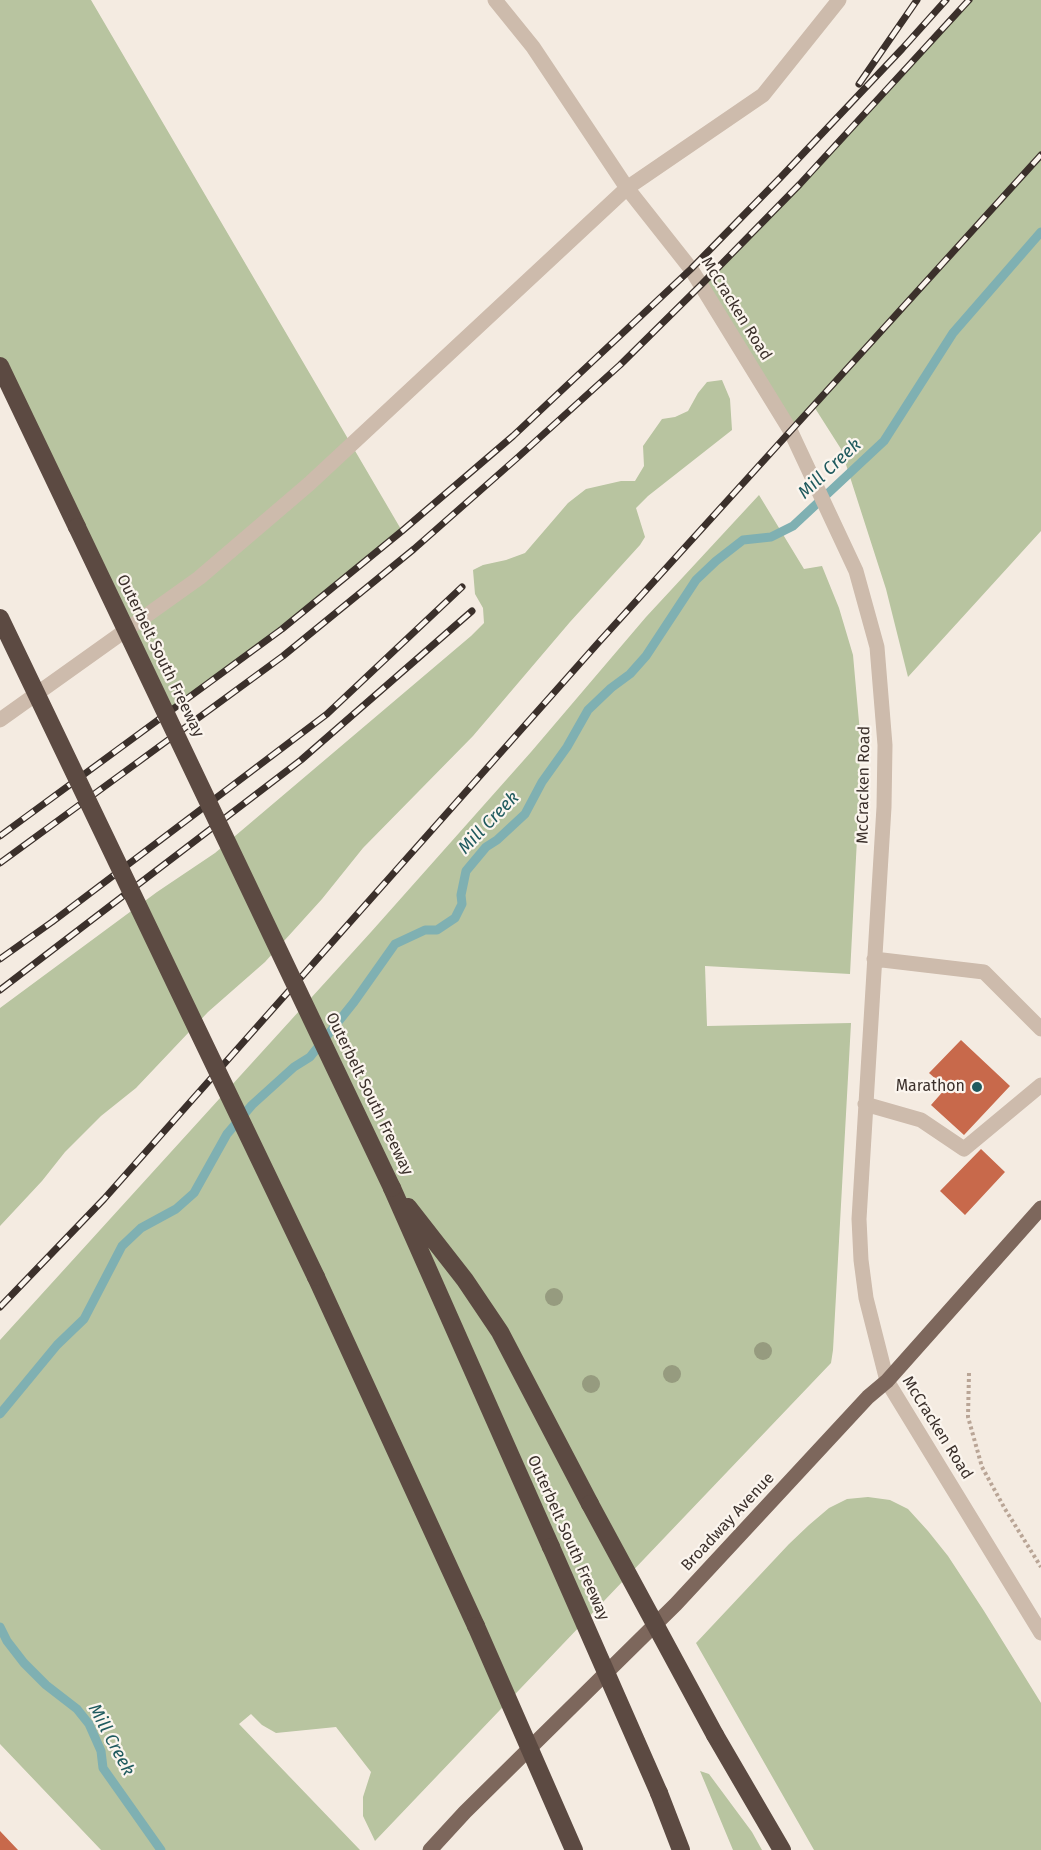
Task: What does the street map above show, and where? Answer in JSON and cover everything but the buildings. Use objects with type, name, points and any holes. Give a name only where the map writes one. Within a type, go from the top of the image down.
[{"type":"highway","name":"Outerbelt South Freeway","points":[[0,366],[392,1188],[659,1793],[681,1850]]},
{"type":"highway","points":[[0,618],[316,1277],[476,1626],[574,1850]]},
{"type":"highway","points":[[392,1188],[465,1280],[500,1332],[715,1735],[782,1850]]},
{"type":"main road","name":"Broadway Avenue","points":[[430,1850],[473,1804],[676,1604],[868,1397],[887,1381],[1041,1208]]},
{"type":"street","name":"McCracken Road","points":[[495,0],[533,47],[627,188],[690,268],[790,430],[845,545],[866,603],[877,646],[885,745],[884,807],[859,1219],[866,1299],[887,1381],[1041,1633]]},
{"type":"street","points":[[0,720],[199,578],[309,484],[627,188],[763,95],[839,0]]},
{"type":"street","points":[[874,959],[984,972],[1041,1029]]},
{"type":"street","points":[[865,1104],[921,1120],[964,1149],[1041,1085]]},
{"type":"path","points":[[969,1372],[968,1417],[982,1467],[1041,1567]]},
{"type":"green space","points":[[0,0],[91,0],[402,531],[282,629],[163,717],[0,366]]},
{"type":"green space","points":[[969,0],[1041,0],[1041,531],[908,677],[886,589],[841,449],[813,405],[790,430],[701,285],[800,184]]},
{"type":"green space","points":[[722,380],[730,399],[732,430],[636,508],[645,537],[640,545],[570,622],[473,736],[363,848],[322,899],[265,962],[208,1012],[136,1088],[101,1116],[65,1152],[42,1181],[0,1226],[0,1008],[157,892],[215,853],[471,636],[484,623],[483,608],[475,594],[473,570],[525,553],[568,503],[586,489],[621,481],[635,481],[644,466],[643,446],[662,419],[675,417],[688,411],[707,382]]},
{"type":"green space","points":[[759,495],[804,569],[822,566],[839,608],[853,655],[860,733],[850,974],[705,966],[707,1026],[851,1023],[831,1363],[375,1841],[363,1816],[363,1797],[371,1772],[336,1727],[276,1733],[262,1725],[251,1714],[239,1724],[360,1850],[101,1850],[0,1744],[0,1340],[371,932],[531,752],[646,617]]},
{"type":"green space","points":[[868,1497],[890,1500],[908,1509],[928,1531],[948,1556],[1041,1703],[1041,1850],[814,1850],[696,1643],[789,1544],[829,1508],[847,1499]]},
{"type":"green space","points":[[700,1771],[709,1774],[752,1832],[762,1850],[733,1850]]},
{"type":"waterway","name":"Mill Creek","points":[[0,1414],[57,1345],[84,1319],[122,1246],[141,1228],[176,1209],[194,1193],[227,1134],[252,1105],[294,1067],[310,1057],[354,1002],[395,944],[425,930],[437,930],[455,918],[462,904],[461,895],[466,871],[486,847],[525,814],[542,782],[567,747],[588,710],[630,674],[646,656],[696,580],[743,540],[771,537],[793,526],[884,441],[953,333],[1041,232]]},
{"type":"waterway","name":"Mill Creek","points":[[0,1627],[7,1641],[24,1663],[46,1685],[77,1709],[89,1724],[101,1751],[103,1768],[161,1850]]},
{"type":"railway","points":[[859,84],[917,0]]},
{"type":"railway","points":[[0,836],[282,629],[513,436],[691,269],[781,177],[946,0]]},
{"type":"railway","points":[[0,863],[283,656],[414,549],[516,459],[620,365],[701,285],[800,184],[969,0]]},
{"type":"railway","points":[[0,1307],[104,1199],[599,642],[1041,155]]},
{"type":"railway","points":[[0,959],[327,714],[462,587]]},
{"type":"railway","points":[[0,990],[301,760],[472,611]]},
{"type":"place","name":"Marathon","points":[[977,1087]]}]
